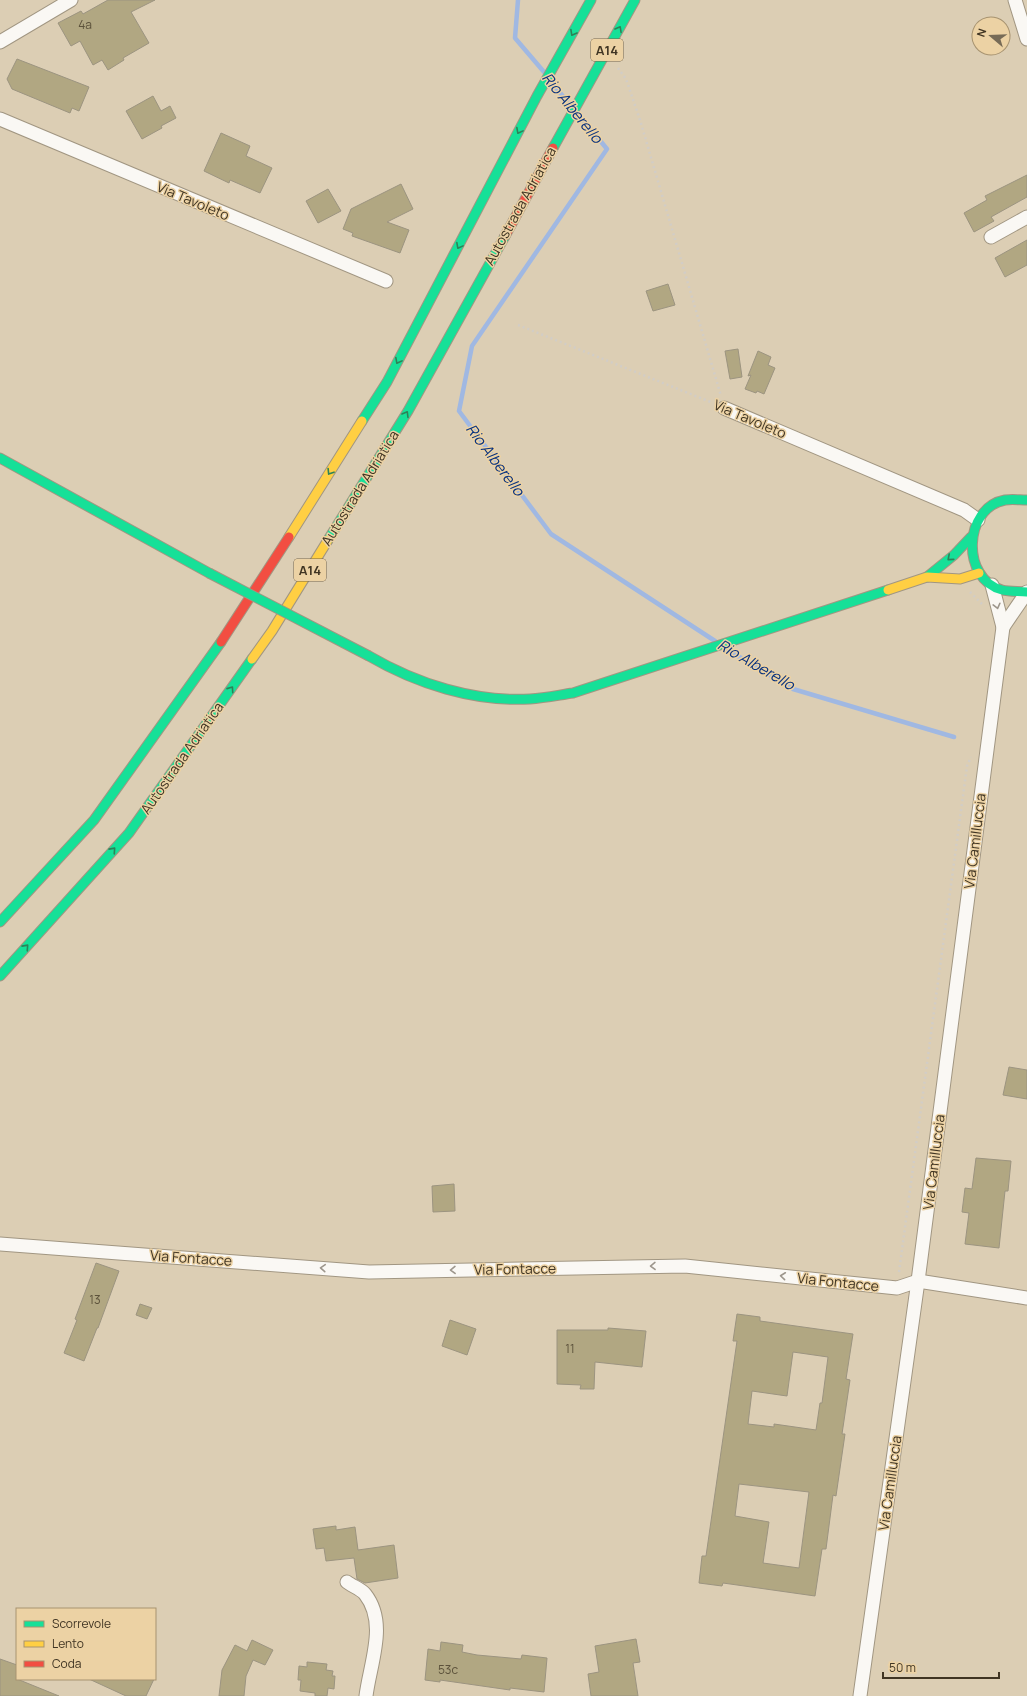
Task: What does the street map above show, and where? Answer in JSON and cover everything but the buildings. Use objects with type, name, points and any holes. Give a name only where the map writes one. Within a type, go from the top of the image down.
[{"type":"main road","name":"A14","points":[[0,922],[94,820],[237,619],[387,382],[537,96],[591,0]]},
{"type":"main road","name":"Autostrada Adriatica","points":[[0,976],[129,833],[272,631],[408,412],[635,0]]},
{"type":"main road","points":[[0,458],[209,573],[386,666],[452,691],[480,695],[525,699],[573,693],[927,577],[960,578],[979,573]]},
{"type":"main road","points":[[927,577],[954,555],[971,537],[978,520],[989,508],[1004,501],[1025,499]]},
{"type":"main road","points":[[971,537],[973,562],[979,573],[992,585],[1003,591],[1015,593],[1027,592]]},
{"type":"street","points":[[0,41],[71,0]]},
{"type":"street","points":[[1015,0],[1027,39]]},
{"type":"street","name":"Via Tavoleto","points":[[0,119],[386,282]]},
{"type":"street","points":[[991,237],[1027,217]]},
{"type":"street","name":"Via Tavoleto","points":[[724,408],[964,510],[978,520]]},
{"type":"street","name":"Via Camilluccia","points":[[860,1696],[918,1281],[1003,627],[992,585]]},
{"type":"street","name":"Via Camilluccia","points":[[1003,627],[1027,592]]},
{"type":"street","name":"Via Fontacce","points":[[0,1244],[369,1272],[684,1266],[897,1288],[918,1281],[1027,1298]]},
{"type":"street","points":[[347,1582],[364,1593],[376,1615],[377,1634],[366,1696]]},
{"type":"path","points":[[614,62],[626,79],[640,120],[724,408]]},
{"type":"path","name":"Via Tavoleto","points":[[518,325],[724,408]]},
{"type":"path","points":[[960,578],[985,608]]},
{"type":"path","points":[[897,1288],[967,766],[972,753]]},
{"type":"waterway","name":"Rio Alberello","points":[[518,0],[515,38],[544,72]]},
{"type":"waterway","name":"Rio Alberello","points":[[552,83],[570,105]]},
{"type":"waterway","name":"Rio Alberello","points":[[579,115],[607,149],[472,346],[459,411],[551,534],[715,641]]},
{"type":"waterway","name":"Rio Alberello","points":[[726,649],[793,689],[954,737]]},
{"type":"traffic: fast","points":[[362,421],[387,382],[537,96],[591,0]]},
{"type":"traffic: fast","points":[[553,148],[635,0]]},
{"type":"traffic: fast","points":[[328,540],[408,411],[505,236]]},
{"type":"traffic: fast","points":[[0,458],[209,573]]},
{"type":"traffic: fast","points":[[1027,500],[1005,500],[991,506],[981,516],[975,529],[972,544],[974,559],[979,572],[989,583],[1002,590],[1027,592]]},
{"type":"traffic: fast","points":[[927,577],[954,555],[971,537]]},
{"type":"traffic: fast","points":[[209,573],[369,656]]},
{"type":"traffic: fast","points":[[369,656],[407,675],[446,689],[467,694],[509,699],[541,698],[573,693],[888,590]]},
{"type":"traffic: fast","points":[[0,922],[94,820],[221,642]]},
{"type":"traffic: fast","points":[[0,976],[129,833],[252,659]]},
{"type":"traffic: slow","points":[[289,537],[362,421]]},
{"type":"traffic: slow","points":[[252,659],[272,631],[328,540]]},
{"type":"traffic: slow","points":[[888,590],[927,577],[960,579],[979,573]]},
{"type":"traffic: jam","points":[[505,236],[553,148]]},
{"type":"traffic: jam","points":[[221,642],[289,537]]}]
